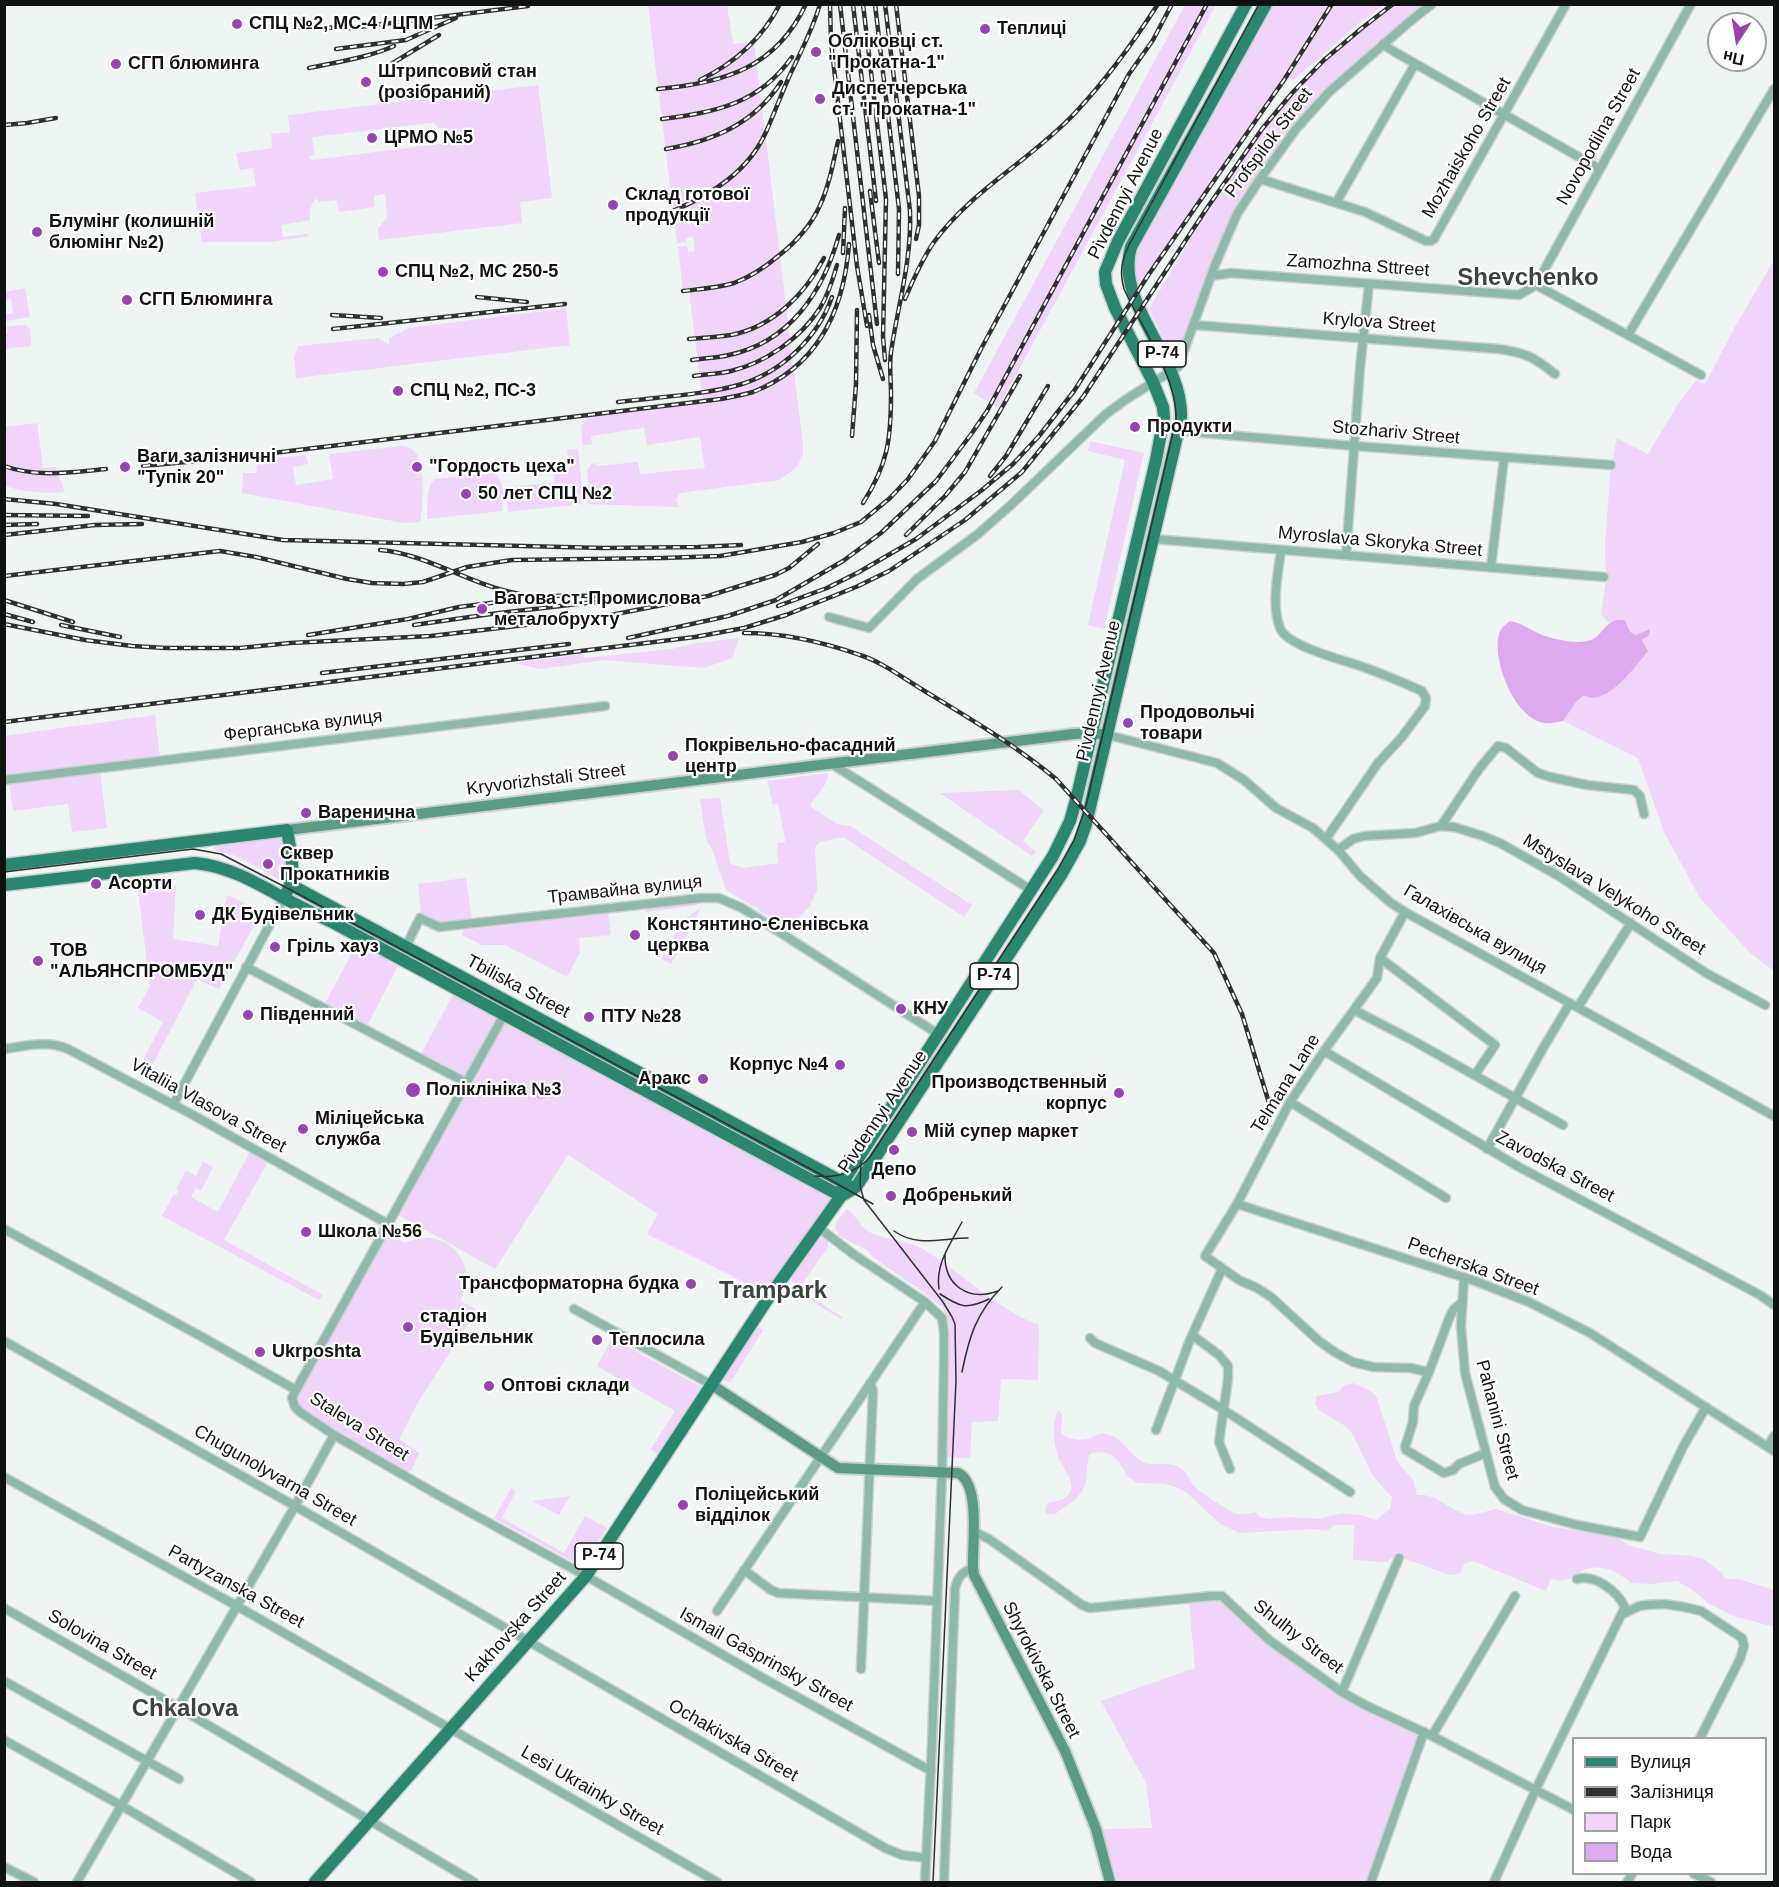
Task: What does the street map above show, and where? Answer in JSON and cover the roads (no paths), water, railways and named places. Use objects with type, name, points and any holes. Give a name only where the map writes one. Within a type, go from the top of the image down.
[{"type":"main road","name":"Pivdennyi Avenue","points":[[849,1185],[938,1034],[1053,856],[1070,821],[1164,417],[1163,407],[1153,382],[1115,308],[1106,284],[1105,272],[1118,241],[1246,4]]},
{"type":"main road","name":"Pivdennyi Avenue","points":[[841,1196],[1073,853],[1086,824],[1181,419],[1180,397],[1171,372],[1134,297],[1129,281],[1128,258],[1131,247],[1266,4]]},
{"type":"main road","name":"Kryvorizhstali Street","points":[[4,865],[1091,733],[1108,735]]},
{"type":"main road","points":[[4,885],[195,862],[231,872],[284,898],[291,885],[292,872],[287,830]]},
{"type":"main road","name":"Tbiliska Street","points":[[291,885],[849,1185]]},
{"type":"main road","name":"Tbiliska Street","points":[[284,898],[841,1196]]},
{"type":"main road","name":"Kakhovska Street","points":[[315,1882],[586,1576],[769,1297],[841,1196]]},
{"type":"main road","points":[[712,1385],[838,1468],[942,1472]]},
{"type":"main road","name":"Shyrokivska Street","points":[[942,1472],[958,1473],[967,1481],[971,1489],[973,1568],[976,1580],[1065,1751],[1096,1828],[1110,1882]]},
{"type":"street","name":"Profspilok Street","points":[[1171,372],[1178,367],[1236,214],[1260,178],[1296,129],[1329,92],[1432,4]]},
{"type":"street","name":"Mozhaiskoho Street","points":[[1260,178],[1365,212],[1416,237],[1431,241],[1505,115],[1566,4]]},
{"type":"street","name":"Novopodilna Street","points":[[1536,285],[1691,4]]},
{"type":"street","points":[[1383,44],[1600,170]]},
{"type":"street","points":[[1336,203],[1415,64]]},
{"type":"street","points":[[1628,335],[1774,89]]},
{"type":"street","name":"Zamozhna Sttreet","points":[[1211,276],[1231,273],[1519,295],[1536,285]]},
{"type":"street","points":[[1346,555],[1369,284]]},
{"type":"street","points":[[1536,285],[1701,375]]},
{"type":"street","name":"Krylova Street","points":[[1194,325],[1499,349],[1523,353],[1539,361],[1555,374]]},
{"type":"street","points":[[829,617],[869,628],[917,579],[978,534],[1106,414],[1171,372]]},
{"type":"street","name":"Stozhariv Street","points":[[1179,431],[1611,465]]},
{"type":"street","points":[[1491,567],[1504,458]]},
{"type":"street","name":"Myroslava Skoryka Street","points":[[1154,539],[1604,577]]},
{"type":"street","points":[[1281,550],[1276,611],[1283,633],[1317,652],[1366,668],[1422,691],[1426,698],[1425,706],[1378,764],[1326,839]]},
{"type":"street","name":"Ферганська вулиця","points":[[4,780],[605,706]]},
{"type":"street","name":"Галахівська вулиця","points":[[1108,735],[1216,763],[1244,780],[1276,808],[1313,828],[1338,850],[1361,877],[1405,912],[1774,1116]]},
{"type":"street","points":[[1441,826],[1479,769],[1498,746],[1506,748],[1538,773],[1550,777],[1587,785],[1634,790],[1640,796],[1644,814]]},
{"type":"street","points":[[832,764],[1031,890]]},
{"type":"street","name":"Mstyslava Velykoho Street","points":[[1338,850],[1353,839],[1364,836],[1415,833],[1441,826],[1467,831],[1500,843],[1557,875],[1706,973],[1765,1005]]},
{"type":"street","points":[[173,1105],[284,898]]},
{"type":"street","name":"Трамвайна вулиця","points":[[406,946],[420,918],[439,927],[701,898],[719,898],[742,908],[938,1034]]},
{"type":"street","name":"Telmana Lane","points":[[1222,1269],[1205,1256],[1237,1204],[1290,1102],[1377,978],[1380,958],[1405,912]]},
{"type":"street","points":[[1487,1149],[1515,1098],[1574,1005],[1631,923]]},
{"type":"street","points":[[1380,958],[1495,1045],[1475,1075]]},
{"type":"street","points":[[246,967],[467,1083]]},
{"type":"street","points":[[1354,1010],[1563,1125]]},
{"type":"street","points":[[296,1390],[504,1015]]},
{"type":"street","name":"Vitaliia Vlasova Street","points":[[4,1049],[56,1044],[173,1105],[388,1224]]},
{"type":"street","name":"Zavodska Street","points":[[1324,1051],[1487,1149],[1760,1295],[1774,1305]]},
{"type":"street","points":[[1290,1102],[1446,1198]]},
{"type":"street","name":"Pecherska Street","points":[[1237,1204],[1464,1278],[1529,1302],[1590,1333],[1771,1449]]},
{"type":"street","points":[[819,1227],[853,1254],[925,1302],[942,1318],[944,1333],[942,1472],[925,1882]]},
{"type":"street","name":"Staleva Street","points":[[4,1229],[296,1390],[292,1398],[295,1407],[334,1435],[586,1576]]},
{"type":"street","points":[[1156,1431],[1192,1335],[1222,1269],[1271,1297],[1319,1341],[1353,1362],[1373,1367],[1410,1368],[1429,1372]]},
{"type":"street","name":"Pahanini Street","points":[[1464,1278],[1461,1303],[1465,1373],[1495,1487],[1504,1499],[1522,1510],[1577,1525],[1640,1537],[1674,1465],[1706,1407]]},
{"type":"street","points":[[717,1611],[925,1302]]},
{"type":"street","points":[[1461,1303],[1450,1316],[1414,1406],[1413,1422],[1405,1447],[1406,1450],[1444,1473],[1486,1453]]},
{"type":"street","points":[[574,1309],[712,1385]]},
{"type":"street","points":[[1192,1335],[1219,1355],[1228,1366],[1219,1442],[1230,1468]]},
{"type":"street","points":[[1090,1338],[1095,1343],[1159,1371],[1350,1492]]},
{"type":"street","name":"Chugunolyvarna Street","points":[[4,1341],[528,1641]]},
{"type":"street","points":[[861,1669],[873,1391],[870,1383]]},
{"type":"street","points":[[77,1882],[334,1435]]},
{"type":"street","points":[[1771,1449],[1774,1436]]},
{"type":"street","name":"Partyzanska Street","points":[[4,1477],[237,1606],[450,1728]]},
{"type":"street","name":"Shulhy Street","points":[[973,1531],[989,1539],[1082,1605],[1090,1608],[1222,1596],[1269,1640],[1342,1692],[1572,1809]]},
{"type":"street","points":[[1342,1692],[1400,1558]]},
{"type":"street","points":[[944,1882],[954,1588],[964,1571],[973,1568]]},
{"type":"street","points":[[744,1570],[778,1593],[937,1601]]},
{"type":"street","name":"Ismail Gasprinsky Street","points":[[586,1576],[931,1771]]},
{"type":"street","points":[[1494,1882],[1623,1611],[1619,1597],[1602,1583],[1587,1577],[1577,1579]]},
{"type":"street","points":[[1371,1882],[1428,1734],[1515,1596]]},
{"type":"street","points":[[1623,1611],[1647,1605],[1664,1604],[1684,1607],[1701,1611],[1743,1638],[1744,1646],[1740,1659],[1701,1737]]},
{"type":"street","name":"Solovina Street","points":[[4,1608],[474,1882]]},
{"type":"street","name":"Ochakivska Street","points":[[528,1641],[885,1848],[902,1855],[926,1858]]},
{"type":"street","points":[[4,1681],[179,1779]]},
{"type":"street","name":"Lesi Ukrainky Street","points":[[450,1728],[717,1882]]},
{"type":"street","points":[[4,1740],[251,1882]]},
{"type":"street","points":[[4,1867],[34,1882]]},
{"type":"street","points":[[1696,1875],[1711,1882]]},
{"type":"water","points":[[1616,620],[1625,620],[1630,632],[1636,635],[1650,629],[1649,635],[1642,640],[1648,651],[1624,679],[1601,696],[1593,698],[1583,696],[1563,721],[1544,723],[1533,719],[1523,710],[1507,685],[1498,656],[1500,631],[1504,626],[1510,621],[1551,638],[1579,642],[1591,640],[1608,624]]},
{"type":"water","points":[[538,1083],[544,1083],[549,1091],[547,1097],[538,1099],[533,1094],[533,1088]]},
{"type":"tram line","points":[[815,1176],[830,1176],[852,1171],[870,1157],[1058,869],[1074,840],[1086,806],[1176,420],[1175,404],[1165,370],[1124,289],[1123,261],[1129,245],[1259,4]]},
{"type":"tram line","points":[[4,872],[193,849],[221,854],[873,1204]]},
{"type":"tram line","points":[[861,1161],[860,1186],[864,1200],[943,1302],[955,1324],[956,1381],[933,1882]]},
{"type":"tram line","points":[[939,1289],[938,1280],[942,1262],[962,1222]]},
{"type":"tram line","points":[[894,1231],[921,1241],[968,1238]]},
{"type":"tram line","points":[[945,1254],[949,1274],[960,1288],[977,1294],[998,1291]]},
{"type":"tram line","points":[[962,1372],[975,1326],[986,1306],[1002,1287]]},
{"type":"tram line","points":[[940,1294],[963,1306],[974,1305],[989,1299]]},
{"type":"railway","points":[[700,80],[725,66],[746,49],[765,28],[780,4]]},
{"type":"railway","points":[[658,89],[705,82],[746,68],[780,43],[794,26],[806,4]]},
{"type":"railway","points":[[673,211],[715,189],[749,159],[766,132],[820,4]]},
{"type":"railway","points":[[830,4],[831,42],[857,266],[867,326]]},
{"type":"railway","points":[[840,4],[877,324]]},
{"type":"railway","points":[[853,4],[876,201]]},
{"type":"railway","points":[[863,4],[886,199],[883,337],[885,360]]},
{"type":"railway","points":[[875,4],[899,209],[898,274]]},
{"type":"railway","points":[[863,503],[878,476],[889,438],[890,357],[907,264],[910,229],[910,211],[885,4]]},
{"type":"railway","points":[[896,4],[919,196],[919,225],[916,239]]},
{"type":"railway","points":[[905,299],[926,255],[949,223],[984,190],[1058,130],[1075,113],[1119,61],[1158,4]]},
{"type":"railway","points":[[4,576],[220,551],[256,557],[347,579],[403,584],[423,582],[467,567],[512,560],[720,556],[802,542],[861,522],[890,498],[908,479],[935,441],[981,349],[1129,74],[1153,40],[1172,4]]},
{"type":"railway","points":[[628,638],[728,616],[776,600],[843,561],[881,533],[936,481],[987,411],[1207,4]]},
{"type":"railway","points":[[778,606],[827,588],[916,539],[982,490],[1013,464],[1039,436],[1074,391],[1149,274],[1284,80],[1332,4]]},
{"type":"railway","points":[[4,722],[695,637],[744,628],[786,615],[889,571],[965,520],[1022,472],[1083,397],[1207,208],[1262,129],[1324,60],[1393,4]]},
{"type":"railway","points":[[296,27],[351,28],[528,6]]},
{"type":"railway","points":[[336,49],[406,40],[456,18]]},
{"type":"railway","points":[[383,69],[439,35]]},
{"type":"railway","points":[[309,68],[363,57],[394,46]]},
{"type":"railway","points":[[662,119],[700,113],[735,103],[765,86],[792,57]]},
{"type":"railway","points":[[666,149],[700,141],[745,120],[770,97],[781,82]]},
{"type":"railway","points":[[4,125],[56,118]]},
{"type":"railway","points":[[683,291],[740,281],[772,261],[792,244],[804,232],[820,206],[838,141]]},
{"type":"railway","points":[[870,191],[879,263]]},
{"type":"railway","points":[[843,253],[845,208]]},
{"type":"railway","points":[[692,360],[724,356],[751,348],[770,339],[786,326],[801,312],[813,295],[824,276],[839,235]]},
{"type":"railway","points":[[143,466],[240,457],[721,399],[753,392],[776,381],[795,367],[824,333],[841,291],[849,244]]},
{"type":"railway","points":[[689,339],[731,335],[761,325],[774,317],[797,296],[824,258]]},
{"type":"railway","points":[[694,376],[744,367],[781,348],[803,329],[820,308],[837,265]]},
{"type":"railway","points":[[477,297],[527,302]]},
{"type":"railway","points":[[618,402],[713,391],[757,378],[771,371],[797,351],[818,326],[832,297]]},
{"type":"railway","points":[[333,329],[565,304]]},
{"type":"railway","points":[[852,436],[856,384],[857,310]]},
{"type":"railway","points":[[332,315],[381,318]]},
{"type":"railway","points":[[869,315],[873,345],[883,379]]},
{"type":"railway","points":[[906,535],[945,496],[965,472],[1020,376]]},
{"type":"railway","points":[[990,476],[1006,456],[1048,386]]},
{"type":"railway","points":[[4,466],[42,473],[106,469]]},
{"type":"railway","points":[[4,499],[56,504],[283,540],[603,548],[741,545]]},
{"type":"railway","points":[[4,515],[88,516]]},
{"type":"railway","points":[[4,525],[37,524]]},
{"type":"railway","points":[[4,535],[95,525],[142,524]]},
{"type":"railway","points":[[4,624],[85,640],[166,648],[240,648],[290,643],[431,636],[611,615],[708,596],[775,575],[789,568],[818,544]]},
{"type":"railway","points":[[380,550],[415,557],[502,590],[520,594]]},
{"type":"railway","points":[[308,635],[408,619],[459,607],[538,597],[571,595],[652,600]]},
{"type":"railway","points":[[4,600],[73,622]]},
{"type":"railway","points":[[414,625],[595,602]]},
{"type":"railway","points":[[4,614],[33,622]]},
{"type":"railway","points":[[61,625],[120,637]]},
{"type":"railway","points":[[744,633],[803,639],[868,658],[991,732],[1056,779],[1214,953],[1242,1014],[1269,1103]]},
{"type":"railway","points":[[322,673],[569,644]]},
{"type":"place","name":"СПЦ №2, МС-4 / ЦПМ","points":[[237,24]]},
{"type":"place","name":"Теплиці","points":[[985,29]]},
{"type":"place","name":"Обліковці ст. \"Прокатна-1\"","points":[[816,52]]},
{"type":"place","name":"СГП блюминга","points":[[116,64]]},
{"type":"place","name":"Штрипсовий стан (розібраний)","points":[[366,82]]},
{"type":"place","name":"Диспетчерська ст. \"Прокатна-1\"","points":[[820,99]]},
{"type":"place","name":"ЦРМО №5","points":[[372,138]]},
{"type":"place","name":"Склад готової продукції","points":[[613,205]]},
{"type":"place","name":"Блумінг (колишній блюмінг №2)","points":[[37,232]]},
{"type":"place","name":"СПЦ №2, МС 250-5","points":[[383,272]]},
{"type":"place","name":"СГП Блюминга","points":[[127,300]]},
{"type":"place","name":"СПЦ №2, ПС-3","points":[[398,391]]},
{"type":"place","name":"Продукти","points":[[1135,427]]},
{"type":"place","name":"Ваги залізничні \"Тупік 20\"","points":[[125,467]]},
{"type":"place","name":"\"Гордость цеха\"","points":[[417,467]]},
{"type":"place","name":"50 лет СПЦ №2","points":[[466,494]]},
{"type":"place","name":"Вагова ст. Промислова металобрухту","points":[[482,609]]},
{"type":"place","name":"Продовольчі товари","points":[[1128,723]]},
{"type":"place","name":"Покрівельно-фасадний центр","points":[[673,756]]},
{"type":"place","name":"Варенична","points":[[306,813]]},
{"type":"place","name":"Сквер Прокатників","points":[[268,864]]},
{"type":"place","name":"Асорти","points":[[96,884]]},
{"type":"place","name":"ДК Будівельник","points":[[200,915]]},
{"type":"place","name":"Констянтино-Єленівська церква","points":[[635,935]]},
{"type":"place","name":"Гріль хауз","points":[[275,947]]},
{"type":"place","name":"ТОВ \"АЛЬЯНСПРОМБУД\"","points":[[38,961]]},
{"type":"place","name":"КНУ","points":[[901,1009]]},
{"type":"place","name":"Південний","points":[[248,1015]]},
{"type":"place","name":"ПТУ №28","points":[[589,1017]]},
{"type":"place","name":"Корпус №4","points":[[840,1065]]},
{"type":"place","name":"Аракс","points":[[703,1079]]},
{"type":"place","name":"Поліклініка №3","points":[[413,1090]]},
{"type":"place","name":"Производственный корпус","points":[[1119,1093]]},
{"type":"place","name":"Міліцейська служба","points":[[303,1129]]},
{"type":"place","name":"Мій супер маркет","points":[[912,1132]]},
{"type":"place","name":"Депо","points":[[894,1150]]},
{"type":"place","name":"Добренький","points":[[891,1196]]},
{"type":"place","name":"Школа №56","points":[[306,1232]]},
{"type":"place","name":"Трансформаторна будка","points":[[691,1284]]},
{"type":"place","name":"стадіон Будівельник","points":[[408,1327]]},
{"type":"place","name":"Теплосила","points":[[597,1340]]},
{"type":"place","name":"Ukrposhta","points":[[260,1352]]},
{"type":"place","name":"Оптові склади","points":[[489,1386]]},
{"type":"place","name":"Поліцейський відділок","points":[[683,1505]]},
{"type":"district","name":"Shevchenko","points":[[1528,278]]},
{"type":"district","name":"Trampark","points":[[773,1291]]},
{"type":"district","name":"Chkalova","points":[[185,1709]]}]
